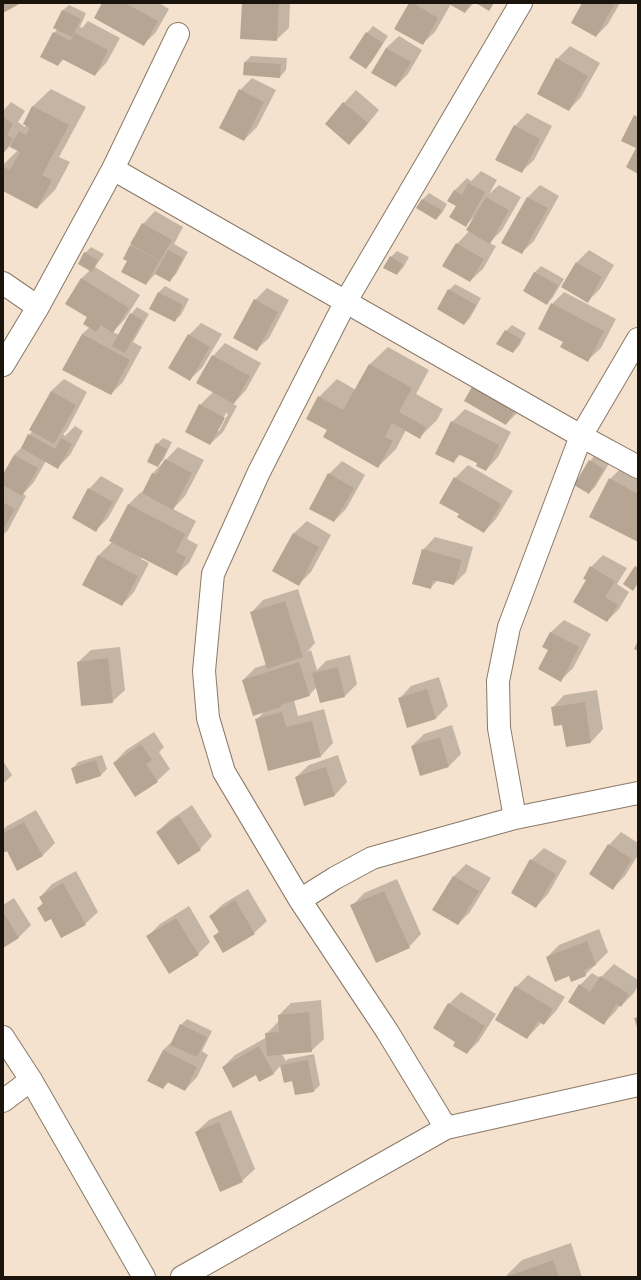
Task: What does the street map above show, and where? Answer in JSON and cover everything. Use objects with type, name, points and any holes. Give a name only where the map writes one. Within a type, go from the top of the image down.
[{"type":"street","points":[[446,1128],[387,1031],[300,900],[224,772],[208,718],[204,671],[213,574],[259,472],[346,301],[521,3]]},
{"type":"street","points":[[3,365],[38,307],[112,169],[178,34]]},
{"type":"street","points":[[112,169],[638,467]]},
{"type":"street","points":[[3,283],[38,307]]},
{"type":"street","points":[[515,818],[499,728],[498,681],[509,626],[581,436],[638,339]]},
{"type":"street","points":[[300,900],[335,878],[372,858],[515,818],[638,793]]},
{"type":"street","points":[[3,1037],[31,1080],[144,1277]]},
{"type":"street","points":[[3,1101],[31,1080]]},
{"type":"street","points":[[182,1277],[446,1128],[638,1085]]},
{"type":"building","points":[[3,3],[21,3],[3,13]]},
{"type":"building","points":[[102,3],[125,3],[158,21],[144,46],[94,18]]},
{"type":"building","points":[[242,3],[279,3],[277,41],[240,39]]},
{"type":"building","points":[[409,3],[413,3],[438,18],[423,45],[394,29]]},
{"type":"building","points":[[447,3],[471,3],[465,13]]},
{"type":"building","points":[[476,3],[494,3],[489,11]]},
{"type":"building","points":[[582,3],[615,3],[596,37],[571,23]]},
{"type":"building","points":[[62,10],[81,19],[72,37],[53,28]]},
{"type":"building","points":[[53,32],[71,41],[75,33],[108,50],[95,76],[62,59],[58,66],[40,57]]},
{"type":"building","points":[[366,32],[383,43],[366,69],[349,58]]},
{"type":"building","points":[[386,48],[411,62],[396,87],[371,73]]},
{"type":"building","points":[[556,58],[588,76],[569,111],[537,94]]},
{"type":"building","points":[[244,62],[281,64],[280,78],[243,75]]},
{"type":"building","points":[[239,89],[264,102],[244,141],[219,128]]},
{"type":"building","points":[[343,102],[368,123],[349,145],[325,124]]},
{"type":"building","points":[[32,106],[69,125],[42,175],[52,180],[37,209],[3,191],[3,167],[10,170],[20,152],[10,147],[19,131],[26,135],[30,128],[23,124]]},
{"type":"building","points":[[634,115],[638,117],[638,174],[626,167],[636,148],[621,141]]},
{"type":"building","points":[[3,117],[13,124],[7,135],[13,139],[3,154]]},
{"type":"building","points":[[514,125],[540,139],[522,173],[495,160]]},
{"type":"building","points":[[468,183],[485,192],[466,227],[449,217],[456,206],[447,201],[454,190],[462,195]]},
{"type":"building","points":[[486,197],[509,210],[490,244],[466,230]]},
{"type":"building","points":[[527,197],[548,208],[522,254],[501,243]]},
{"type":"building","points":[[422,199],[442,210],[436,220],[416,208]]},
{"type":"building","points":[[142,223],[172,240],[160,261],[130,244]]},
{"type":"building","points":[[456,243],[484,259],[470,282],[442,266]]},
{"type":"building","points":[[130,245],[159,261],[146,285],[121,272],[127,261],[123,259]]},
{"type":"building","points":[[168,250],[183,258],[170,282],[155,274]]},
{"type":"building","points":[[84,252],[98,260],[92,272],[78,264]]},
{"type":"building","points":[[390,256],[403,264],[397,275],[383,268]]},
{"type":"building","points":[[576,262],[602,277],[588,303],[561,287]]},
{"type":"building","points":[[534,272],[558,285],[547,305],[523,291]]},
{"type":"building","points":[[81,278],[129,308],[113,333],[101,325],[96,332],[83,324],[87,317],[65,304]]},
{"type":"building","points":[[448,289],[476,305],[464,325],[437,309]]},
{"type":"building","points":[[158,292],[183,305],[175,322],[149,309]]},
{"type":"building","points":[[254,299],[278,312],[257,351],[233,338]]},
{"type":"building","points":[[551,303],[604,331],[588,362],[560,347],[563,342],[538,329]]},
{"type":"building","points":[[130,313],[143,320],[125,353],[112,346]]},
{"type":"building","points":[[505,330],[521,339],[513,353],[496,344]]},
{"type":"building","points":[[82,334],[130,360],[111,395],[62,370]]},
{"type":"building","points":[[188,334],[210,347],[190,381],[168,368]]},
{"type":"building","points":[[212,355],[250,376],[234,404],[196,383]]},
{"type":"building","points":[[369,364],[412,388],[399,412],[426,427],[420,439],[392,423],[385,437],[393,441],[378,468],[323,437],[327,430],[306,419],[318,396],[343,410]]},
{"type":"building","points":[[473,385],[515,410],[506,425],[464,401]]},
{"type":"building","points":[[51,391],[76,405],[54,444],[29,430]]},
{"type":"building","points":[[199,404],[225,418],[210,445],[185,432]]},
{"type":"building","points":[[451,421],[499,445],[486,471],[476,466],[477,463],[458,454],[454,463],[435,454]]},
{"type":"building","points":[[28,434],[55,449],[61,438],[72,444],[58,469],[21,448]]},
{"type":"building","points":[[156,443],[167,449],[158,467],[147,462]]},
{"type":"building","points":[[14,455],[38,468],[22,496],[3,485],[3,474]]},
{"type":"building","points":[[165,459],[192,473],[173,510],[142,493],[152,473],[156,475]]},
{"type":"building","points":[[589,460],[604,469],[589,494],[574,485]]},
{"type":"building","points":[[328,473],[354,488],[334,522],[309,509]]},
{"type":"building","points":[[454,477],[501,504],[484,533],[457,517],[459,514],[439,503]]},
{"type":"building","points":[[609,478],[638,494],[638,542],[589,517]]},
{"type":"building","points":[[88,488],[113,502],[96,532],[72,518]]},
{"type":"building","points":[[3,502],[15,509],[3,530]]},
{"type":"building","points":[[128,504],[185,534],[176,552],[186,557],[177,576],[109,541]]},
{"type":"building","points":[[293,533],[319,547],[299,586],[272,571]]},
{"type":"building","points":[[422,549],[462,560],[454,585],[433,580],[431,589],[412,584]]},
{"type":"building","points":[[98,555],[138,576],[122,606],[82,585]]},
{"type":"building","points":[[590,566],[615,581],[605,597],[618,605],[607,622],[573,602],[586,580],[583,579]]},
{"type":"building","points":[[635,566],[638,568],[638,583],[633,591],[623,584]]},
{"type":"building","points":[[285,601],[303,657],[267,669],[250,612]]},
{"type":"building","points":[[550,632],[579,647],[561,682],[538,669],[548,650],[542,647]]},
{"type":"building","points":[[638,641],[638,651],[634,649]]},
{"type":"building","points":[[108,658],[113,703],[81,706],[77,662]]},
{"type":"building","points":[[299,662],[310,696],[253,716],[242,680]]},
{"type":"building","points":[[338,667],[345,697],[320,703],[312,673]]},
{"type":"building","points":[[427,689],[436,719],[407,728],[398,698]]},
{"type":"building","points":[[585,702],[591,743],[566,747],[562,725],[554,726],[551,707]]},
{"type":"building","points":[[282,712],[286,727],[312,721],[321,757],[268,771],[255,719]]},
{"type":"building","points":[[440,737],[449,767],[420,776],[411,746]]},
{"type":"building","points":[[141,744],[152,760],[146,764],[158,782],[135,797],[113,763]]},
{"type":"building","points":[[96,760],[101,776],[76,784],[71,768]]},
{"type":"building","points":[[326,767],[335,796],[304,806],[295,777]]},
{"type":"building","points":[[179,816],[201,850],[178,865],[156,832]]},
{"type":"building","points":[[24,822],[43,856],[17,871],[7,851],[3,853],[3,833]]},
{"type":"building","points":[[608,844],[632,859],[613,890],[589,874]]},
{"type":"building","points":[[530,859],[556,874],[536,908],[511,893]]},
{"type":"building","points":[[453,876],[479,891],[458,925],[432,910]]},
{"type":"building","points":[[63,883],[86,925],[61,938],[51,919],[45,922],[37,908],[43,904],[39,897]]},
{"type":"building","points":[[384,891],[410,948],[376,963],[350,905]]},
{"type":"building","points":[[235,900],[255,934],[223,953],[213,936],[219,932],[209,916]]},
{"type":"building","points":[[3,912],[19,938],[3,948]]},
{"type":"building","points":[[176,918],[199,955],[169,974],[146,936]]},
{"type":"building","points":[[587,941],[596,965],[584,970],[586,976],[571,982],[569,976],[555,982],[546,957]]},
{"type":"building","points":[[600,976],[629,994],[621,1007],[616,1004],[604,1025],[568,1002],[579,984],[590,992]]},
{"type":"building","points":[[515,986],[553,1009],[544,1025],[538,1021],[527,1039],[495,1020]]},
{"type":"building","points":[[448,1003],[485,1026],[467,1054],[453,1046],[455,1042],[433,1028]]},
{"type":"building","points":[[309,1012],[312,1052],[267,1056],[265,1033],[279,1032],[278,1015]]},
{"type":"building","points":[[638,1017],[638,1030],[634,1018]]},
{"type":"building","points":[[180,1024],[207,1037],[197,1057],[170,1045]]},
{"type":"building","points":[[259,1046],[274,1074],[259,1082],[256,1075],[233,1088],[222,1067]]},
{"type":"building","points":[[163,1050],[197,1067],[185,1091],[167,1082],[163,1089],[147,1081]]},
{"type":"building","points":[[308,1060],[314,1092],[295,1095],[292,1081],[284,1083],[280,1065]]},
{"type":"building","points":[[219,1122],[243,1182],[220,1192],[195,1132]]},
{"type":"building","points":[[553,1260],[559,1277],[506,1277]]}]
